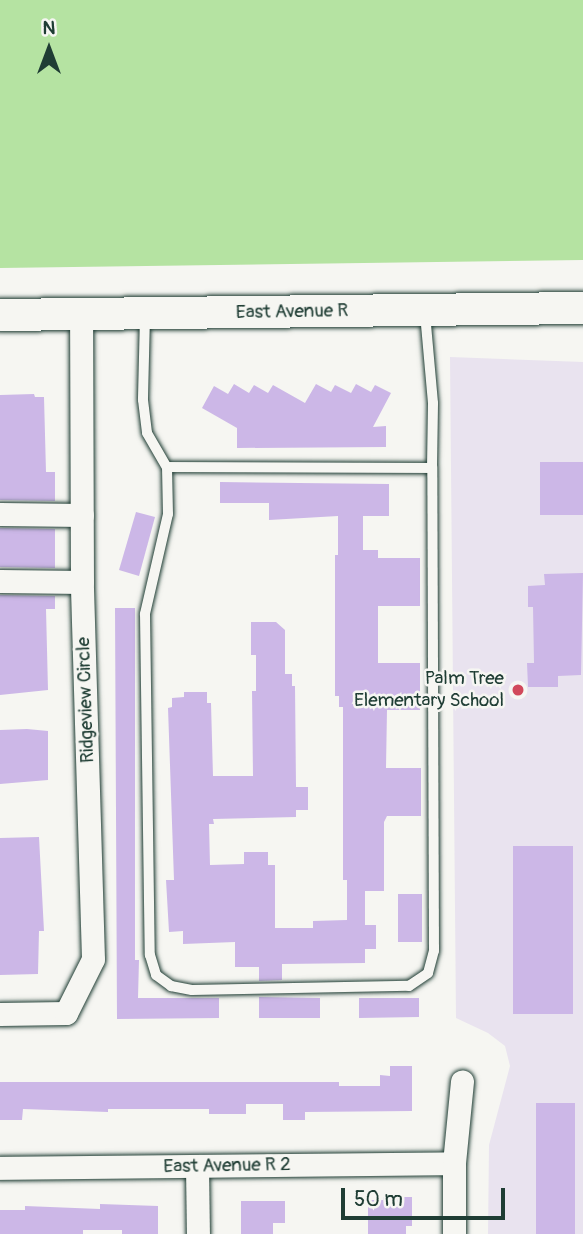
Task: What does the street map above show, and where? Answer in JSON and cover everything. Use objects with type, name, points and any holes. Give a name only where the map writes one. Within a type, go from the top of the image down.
[{"type":"street","name":"East Avenue R","points":[[0,315],[583,308]]},
{"type":"street","name":"Ridgeview Circle","points":[[0,1014],[66,1013],[93,959],[82,582],[81,314]]},
{"type":"street","points":[[0,514],[82,515]]},
{"type":"street","points":[[0,581],[82,582]]},
{"type":"street","points":[[454,1234],[454,1163],[462,1081]]},
{"type":"street","name":"East Avenue R 2","points":[[0,1168],[454,1163]]},
{"type":"street","points":[[197,1166],[198,1234]]},
{"type":"lane","points":[[145,313],[143,400],[147,433],[167,467],[168,514],[145,614],[150,956],[156,975],[172,986],[192,990],[409,986],[428,972],[434,951],[433,403],[425,310]]},
{"type":"lane","points":[[167,467],[432,468]]},
{"type":"shaded area","name":"Palm Tree Elementary School","points":[[450,357],[583,362],[583,1234],[488,1234],[489,1145],[510,1066],[505,1046],[488,1033],[456,1018]]},
{"type":"green space","points":[[0,0],[583,0],[583,260],[0,268]]},
{"type":"building","points":[[234,384],[249,393],[254,385],[268,393],[273,385],[305,403],[316,384],[331,392],[335,385],[351,393],[356,384],[371,392],[375,385],[391,393],[373,427],[386,426],[386,447],[237,448],[237,428],[202,408],[214,386],[228,394]]},
{"type":"building","points":[[34,394],[35,397],[44,397],[46,472],[55,472],[55,501],[0,500],[0,395]]},
{"type":"building","points":[[540,462],[583,462],[583,515],[540,515]]},
{"type":"building","points":[[220,482],[389,484],[389,516],[363,516],[363,550],[378,550],[378,558],[420,558],[420,606],[378,606],[378,663],[420,663],[420,710],[387,710],[386,768],[421,768],[421,816],[387,816],[384,822],[384,891],[365,891],[365,925],[376,925],[376,949],[365,949],[365,963],[282,964],[282,980],[259,981],[259,967],[235,967],[235,942],[183,944],[183,931],[169,932],[166,880],[174,880],[168,708],[172,707],[172,698],[184,697],[184,692],[207,692],[207,703],[211,703],[213,776],[253,776],[252,691],[256,691],[256,655],[251,655],[251,622],[276,622],[285,630],[285,674],[292,674],[292,686],[295,686],[296,787],[308,787],[308,810],[296,810],[296,817],[213,819],[214,824],[209,824],[210,865],[244,864],[244,852],[268,852],[268,865],[275,865],[275,928],[313,928],[313,921],[347,920],[347,880],[343,880],[343,707],[339,707],[339,696],[335,696],[335,555],[338,555],[338,516],[269,520],[269,503],[220,503]]},
{"type":"building","points":[[136,512],[155,517],[139,576],[119,570]]},
{"type":"building","points":[[0,528],[55,529],[55,568],[0,567]]},
{"type":"building","points":[[583,573],[581,675],[558,676],[558,687],[528,687],[527,663],[534,663],[533,607],[528,607],[528,586],[545,585],[544,574]]},
{"type":"building","points":[[0,595],[55,596],[55,609],[46,609],[48,690],[0,695]]},
{"type":"building","points":[[115,608],[135,608],[135,960],[139,960],[138,998],[219,998],[219,1018],[117,1019]]},
{"type":"building","points":[[0,730],[48,731],[48,780],[0,784]]},
{"type":"building","points":[[39,837],[44,931],[39,931],[38,974],[0,975],[0,838]]},
{"type":"building","points":[[513,846],[573,846],[573,1014],[513,1014]]},
{"type":"building","points":[[398,894],[422,894],[422,942],[398,942]]},
{"type":"building","points":[[259,997],[320,998],[320,1018],[259,1018]]},
{"type":"building","points":[[359,998],[419,998],[419,1017],[359,1018]]},
{"type":"building","points":[[390,1066],[412,1066],[412,1111],[305,1112],[305,1120],[283,1120],[283,1104],[246,1104],[246,1114],[209,1114],[209,1109],[108,1109],[108,1112],[23,1109],[22,1120],[0,1120],[0,1082],[339,1082],[339,1086],[380,1086],[380,1075],[390,1076]]},
{"type":"building","points":[[536,1103],[575,1103],[575,1234],[536,1234]]},
{"type":"building","points":[[383,1197],[412,1197],[412,1226],[406,1226],[406,1234],[368,1234],[368,1200],[383,1200]]},
{"type":"building","points":[[241,1201],[285,1201],[285,1223],[273,1223],[273,1234],[241,1234]]},
{"type":"building","points":[[100,1204],[158,1206],[158,1234],[83,1230],[83,1234],[0,1234],[0,1210],[25,1210],[25,1206],[100,1209]]},
{"type":"place","name":"Palm Tree Elementary School","points":[[518,690]]}]
